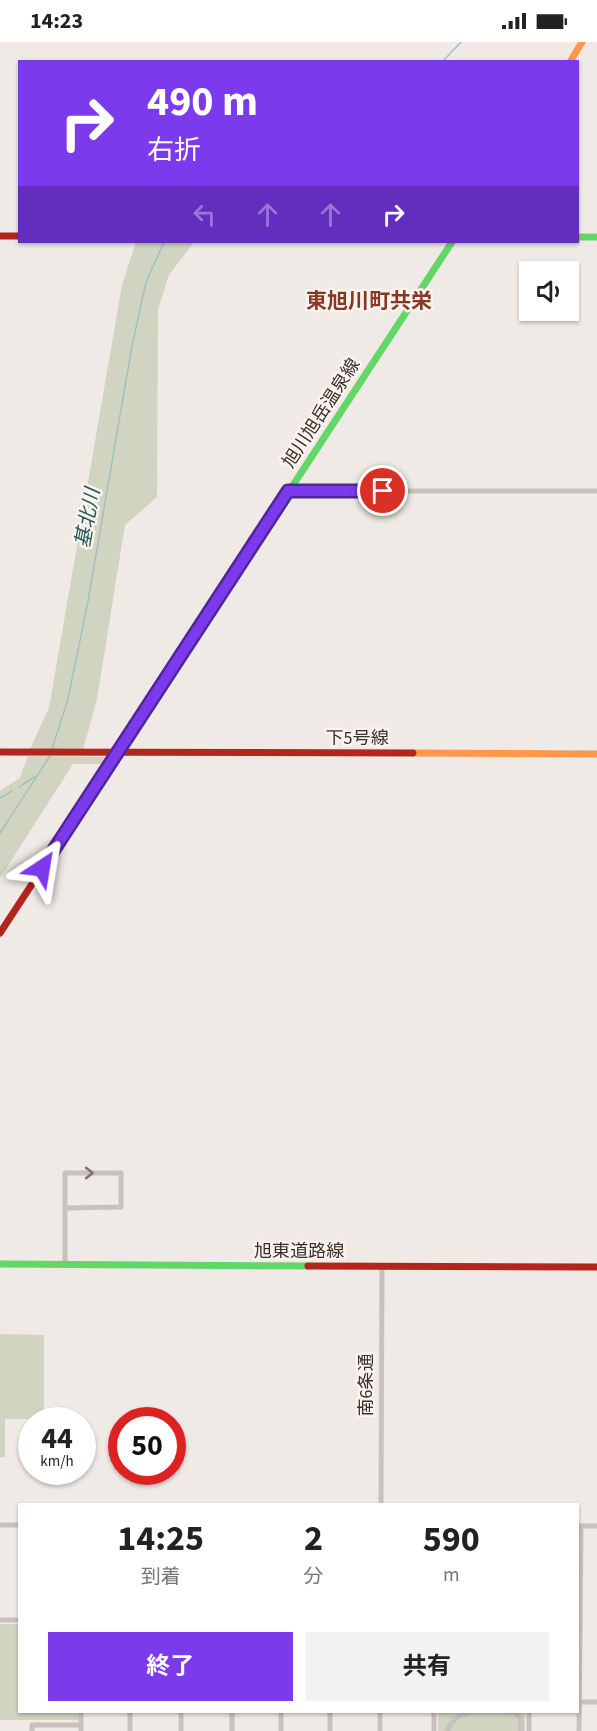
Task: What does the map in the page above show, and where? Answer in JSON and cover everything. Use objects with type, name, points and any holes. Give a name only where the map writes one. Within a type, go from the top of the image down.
[{"type":"street","points":[[571,60],[582,42]]},
{"type":"street","points":[[0,236],[18,236]]},
{"type":"street","points":[[579,237],[597,237]]},
{"type":"street","name":"旭川旭岳温泉線","points":[[0,933],[451,243]]},
{"type":"street","points":[[288,491],[597,491]]},
{"type":"street","name":"下5号線","points":[[0,752],[597,754]]},
{"type":"street","points":[[65,1208],[121,1208],[121,1173],[65,1173],[65,1208],[66,1265]]},
{"type":"street","name":"旭東道路線","points":[[0,1264],[597,1267]]},
{"type":"street","name":"南6条通","points":[[381,1503],[382,1266]]},
{"type":"street","points":[[0,1525],[18,1525]]},
{"type":"street","points":[[579,1526],[597,1526]]},
{"type":"street","points":[[0,1620],[18,1620]]},
{"type":"street","points":[[579,1702],[597,1702]]},
{"type":"street","points":[[130,1713],[130,1731]]},
{"type":"street","points":[[181,1713],[181,1731]]},
{"type":"street","points":[[232,1713],[232,1731]]},
{"type":"street","points":[[281,1713],[281,1731]]},
{"type":"street","points":[[330,1713],[330,1731]]},
{"type":"street","points":[[380,1713],[380,1731]]},
{"type":"street","points":[[434,1713],[434,1731]]},
{"type":"street","points":[[447,1731],[452,1720],[461,1713]]},
{"type":"street","points":[[515,1713],[521,1719],[521,1731]]},
{"type":"street","points":[[529,1713],[529,1731]]},
{"type":"street","points":[[578,1713],[579,1731]]},
{"type":"street","points":[[32,1731],[32,1725],[81,1728]]},
{"type":"green space","points":[[136,243],[193,243],[169,275],[158,309],[157,497],[125,525],[97,699],[83,750],[30,749],[49,708],[122,285]]},
{"type":"green space","points":[[28,756],[111,757],[107,764],[73,764],[0,878],[0,791],[20,778]]},
{"type":"green space","points":[[0,1334],[44,1335],[44,1407],[18,1407],[18,1419],[5,1419],[5,1457],[0,1457]]},
{"type":"green space","points":[[0,1624],[18,1624],[18,1713],[79,1713],[79,1720],[0,1720]]},
{"type":"green space","points":[[438,1713],[525,1713],[525,1731],[438,1731]]},
{"type":"waterway","name":"基北川","points":[[444,60],[461,42]]},
{"type":"waterway","name":"基北川","points":[[52,749],[68,699],[88,601],[132,346],[146,282],[164,243]]},
{"type":"waterway","points":[[0,833],[50,756]]},
{"type":"waterway","name":"基北川","points":[[19,787],[36,776]]},
{"type":"waterway","name":"基北川","points":[[0,798],[12,791]]},
{"type":"traffic: fast","points":[[579,237],[597,237]]},
{"type":"traffic: fast","points":[[201,626],[451,243]]},
{"type":"traffic: fast","points":[[0,1264],[308,1266]]},
{"type":"traffic: slow","points":[[571,60],[582,42]]},
{"type":"traffic: slow","points":[[413,753],[597,754]]},
{"type":"traffic: jam","points":[[0,236],[18,236]]},
{"type":"traffic: jam","points":[[0,933],[201,626]]},
{"type":"traffic: jam","points":[[0,752],[413,753]]},
{"type":"traffic: jam","points":[[308,1266],[597,1267]]},
{"type":"district","name":"東旭川町共栄","points":[[369,301]]},
{"type":"route","points":[[42,868],[288,491],[383,491]]}]
